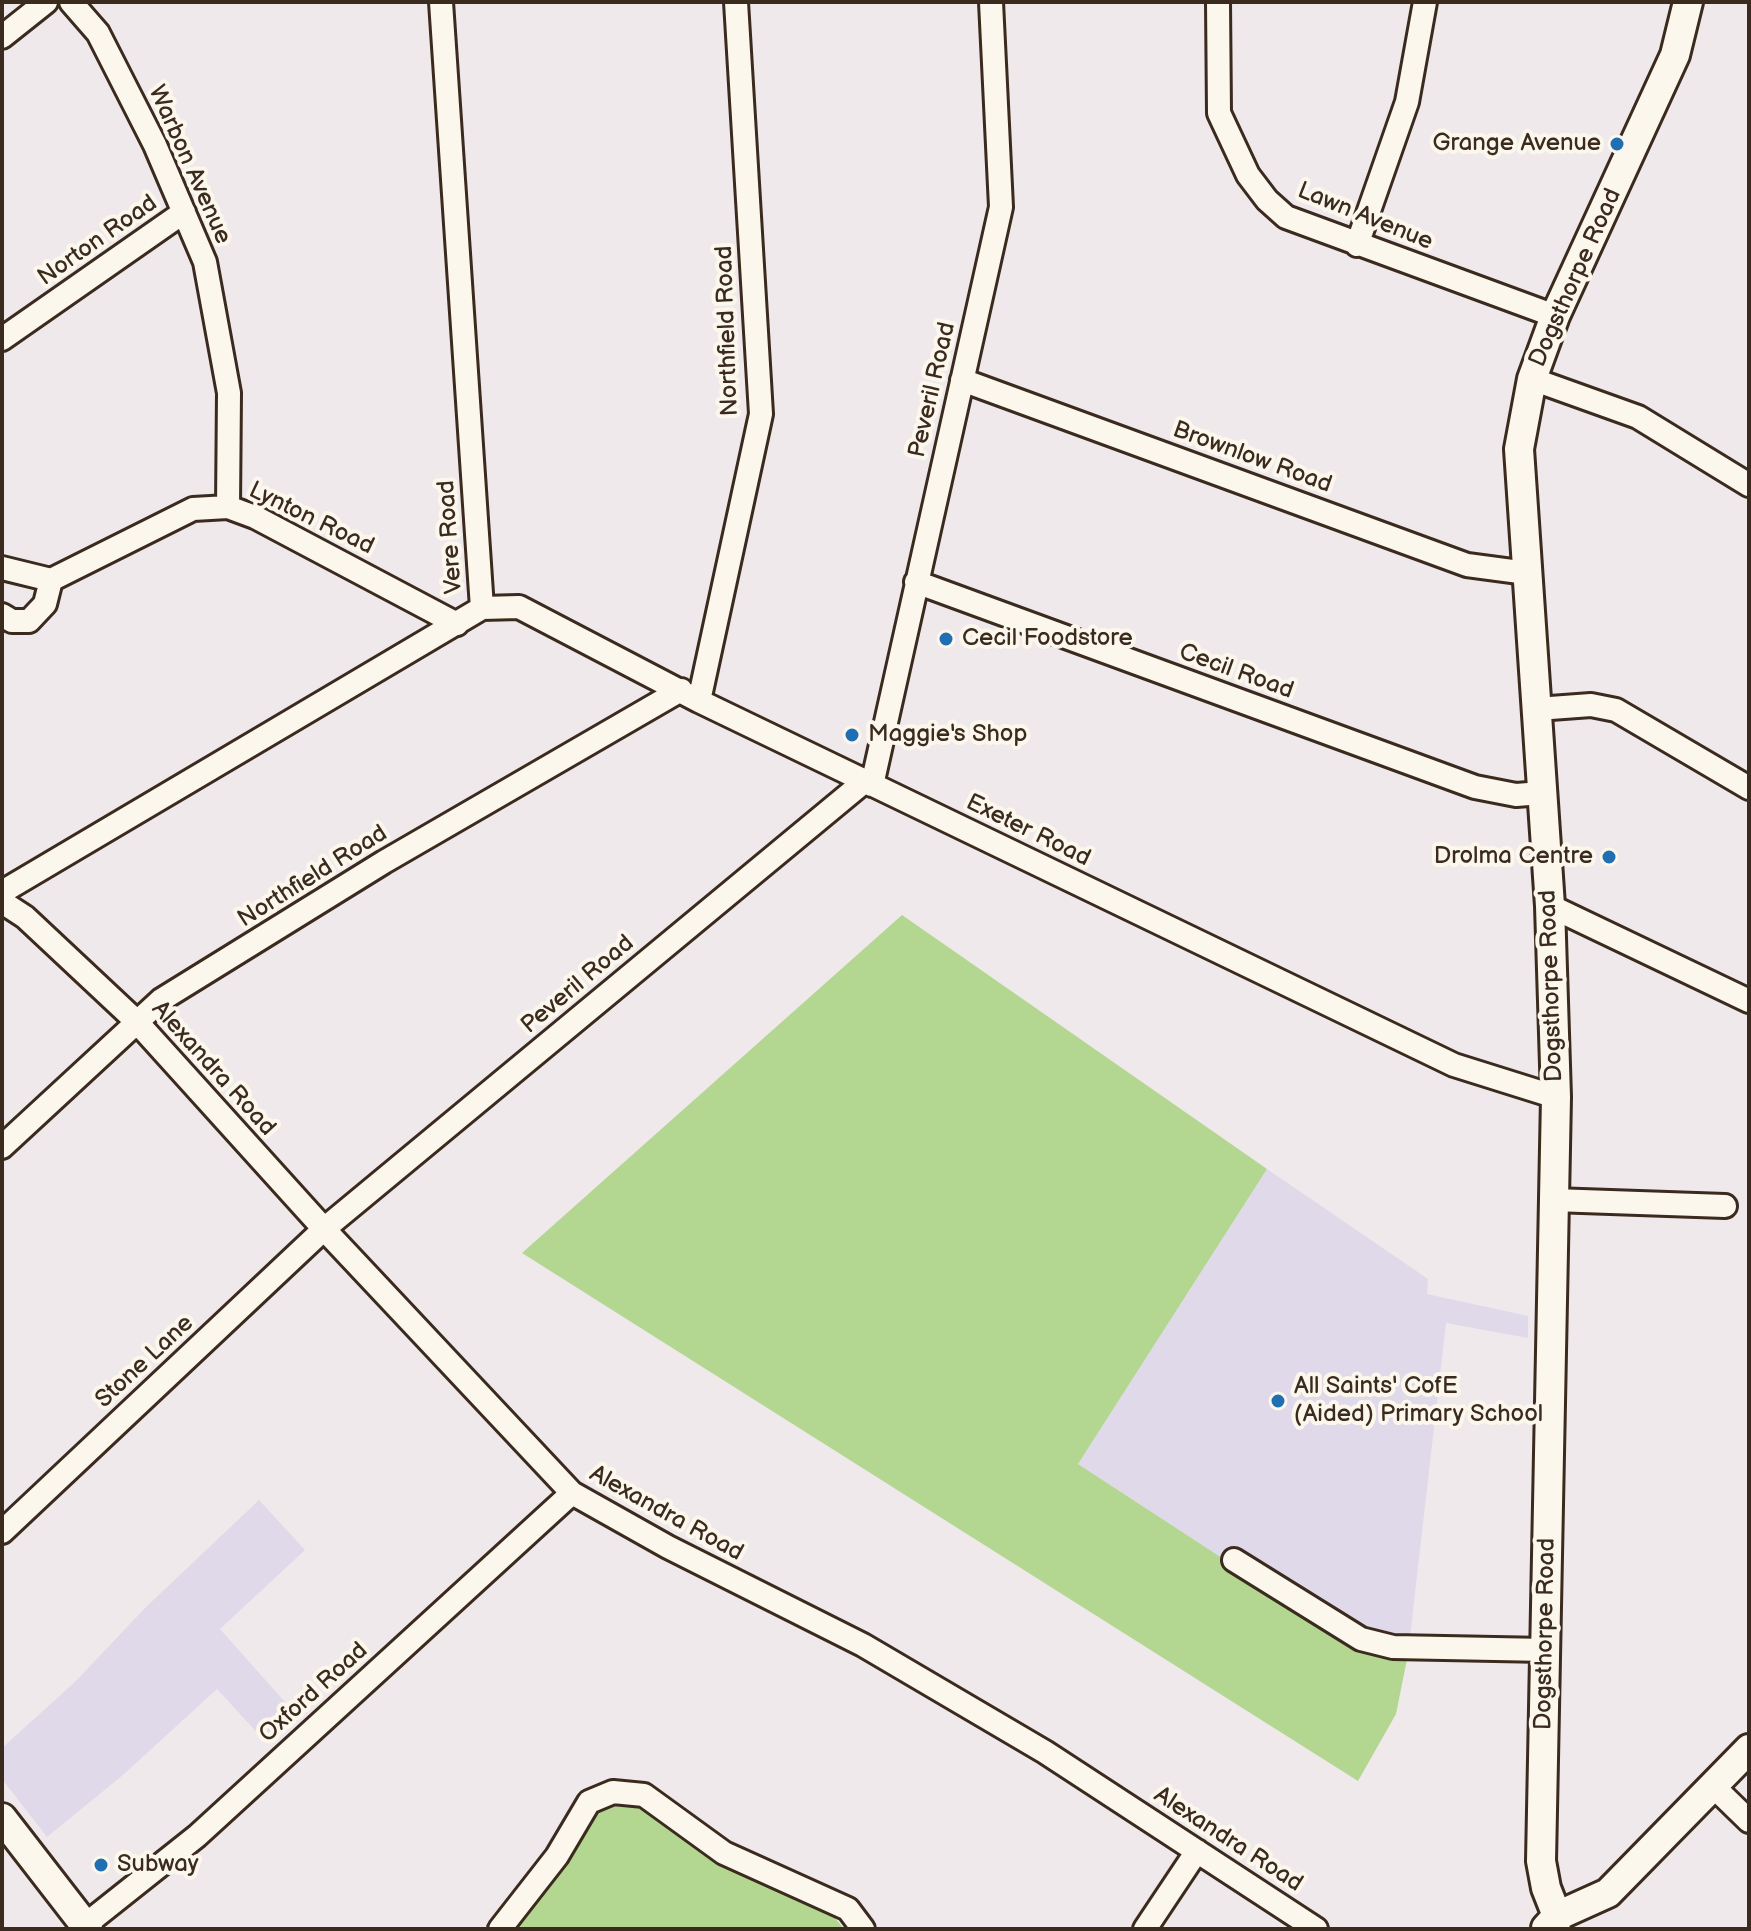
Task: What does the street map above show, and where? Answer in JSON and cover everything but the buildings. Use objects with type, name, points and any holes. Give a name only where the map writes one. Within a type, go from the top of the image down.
[{"type":"street","points":[[2,37],[46,2]]},
{"type":"street","name":"Warbon Avenue","points":[[71,2],[98,33],[155,145],[205,262],[229,393],[228,507]]},
{"type":"street","name":"Vere Road","points":[[2,892],[482,608],[441,2]]},
{"type":"street","name":"Northfield Road","points":[[2,1147],[161,1000],[384,862],[690,695],[761,414],[736,2]]},
{"type":"street","name":"Peveril Road","points":[[324,1229],[868,783],[1001,207],[991,2]]},
{"type":"street","name":"Lawn Avenue","points":[[1218,2],[1219,113],[1248,175],[1286,217],[1555,316]]},
{"type":"street","points":[[1357,245],[1407,102],[1425,2]]},
{"type":"street","name":"Dogsthorpe Road","points":[[1553,1925],[1541,1861],[1556,1097],[1550,906],[1519,449],[1532,379],[1555,316],[1671,65],[1688,2]]},
{"type":"street","name":"Norton Road","points":[[2,339],[184,212]]},
{"type":"street","points":[[1532,379],[1638,417],[1749,485]]},
{"type":"street","name":"Brownlow Road","points":[[962,380],[1467,565],[1527,573]]},
{"type":"street","name":"Lynton Road","points":[[51,580],[193,509],[228,507],[255,517],[457,624]]},
{"type":"street","points":[[2,568],[51,580],[45,604],[29,621],[12,621],[2,615]]},
{"type":"street","name":"Cecil Road","points":[[916,582],[1475,787],[1516,795],[1542,793]]},
{"type":"street","name":"Exeter Road","points":[[482,608],[519,607],[868,783],[1454,1065],[1556,1097]]},
{"type":"street","points":[[1537,709],[1591,705],[1616,710],[1749,788]]},
{"type":"street","name":"Alexandra Road","points":[[2,902],[25,917],[136,1021],[324,1229],[572,1493],[668,1547],[863,1645],[1045,1752],[1316,1929]]},
{"type":"street","points":[[1550,906],[1749,1001]]},
{"type":"street","points":[[1553,1200],[1725,1206]]},
{"type":"street","name":"Stone Lane","points":[[2,1532],[324,1229]]},
{"type":"street","name":"Oxford Road","points":[[86,1927],[197,1836],[572,1493]]},
{"type":"street","points":[[1234,1560],[1361,1639],[1393,1647],[1546,1650]]},
{"type":"street","points":[[1553,1925],[1608,1893],[1749,1749]]},
{"type":"street","points":[[1713,1786],[1749,1821]]},
{"type":"street","points":[[500,1929],[557,1856],[589,1802],[613,1792],[644,1795],[724,1853],[848,1909],[863,1929]]},
{"type":"street","points":[[2,1818],[86,1927]]},
{"type":"street","points":[[1145,1929],[1197,1851]]},
{"type":"shaded area","name":"All Saints' CofE (Aided) Primary School","points":[[1267,1169],[1428,1279],[1427,1294],[1528,1316],[1528,1338],[1446,1323],[1408,1654],[1363,1650],[1078,1464]]},
{"type":"shaded area","points":[[259,1500],[305,1550],[220,1629],[293,1711],[263,1739],[217,1689],[123,1775],[47,1837],[2,1779],[2,1748],[75,1682],[145,1608]]},
{"type":"green space","points":[[902,915],[1267,1169],[1078,1464],[1363,1650],[1408,1654],[1396,1714],[1358,1781],[522,1253]]},
{"type":"green space","points":[[608,1803],[643,1803],[697,1847],[748,1877],[835,1918],[844,1929],[511,1929],[591,1810]]},
{"type":"place","name":"Grange Avenue","points":[[1617,144]]},
{"type":"place","name":"Cecil Foodstore","points":[[946,639]]},
{"type":"place","name":"Maggie's Shop","points":[[852,735]]},
{"type":"place","name":"Drolma Centre","points":[[1609,857]]},
{"type":"place","name":"All Saints' CofE (Aided) Primary School","points":[[1278,1401]]},
{"type":"place","name":"Subway","points":[[101,1865]]}]
